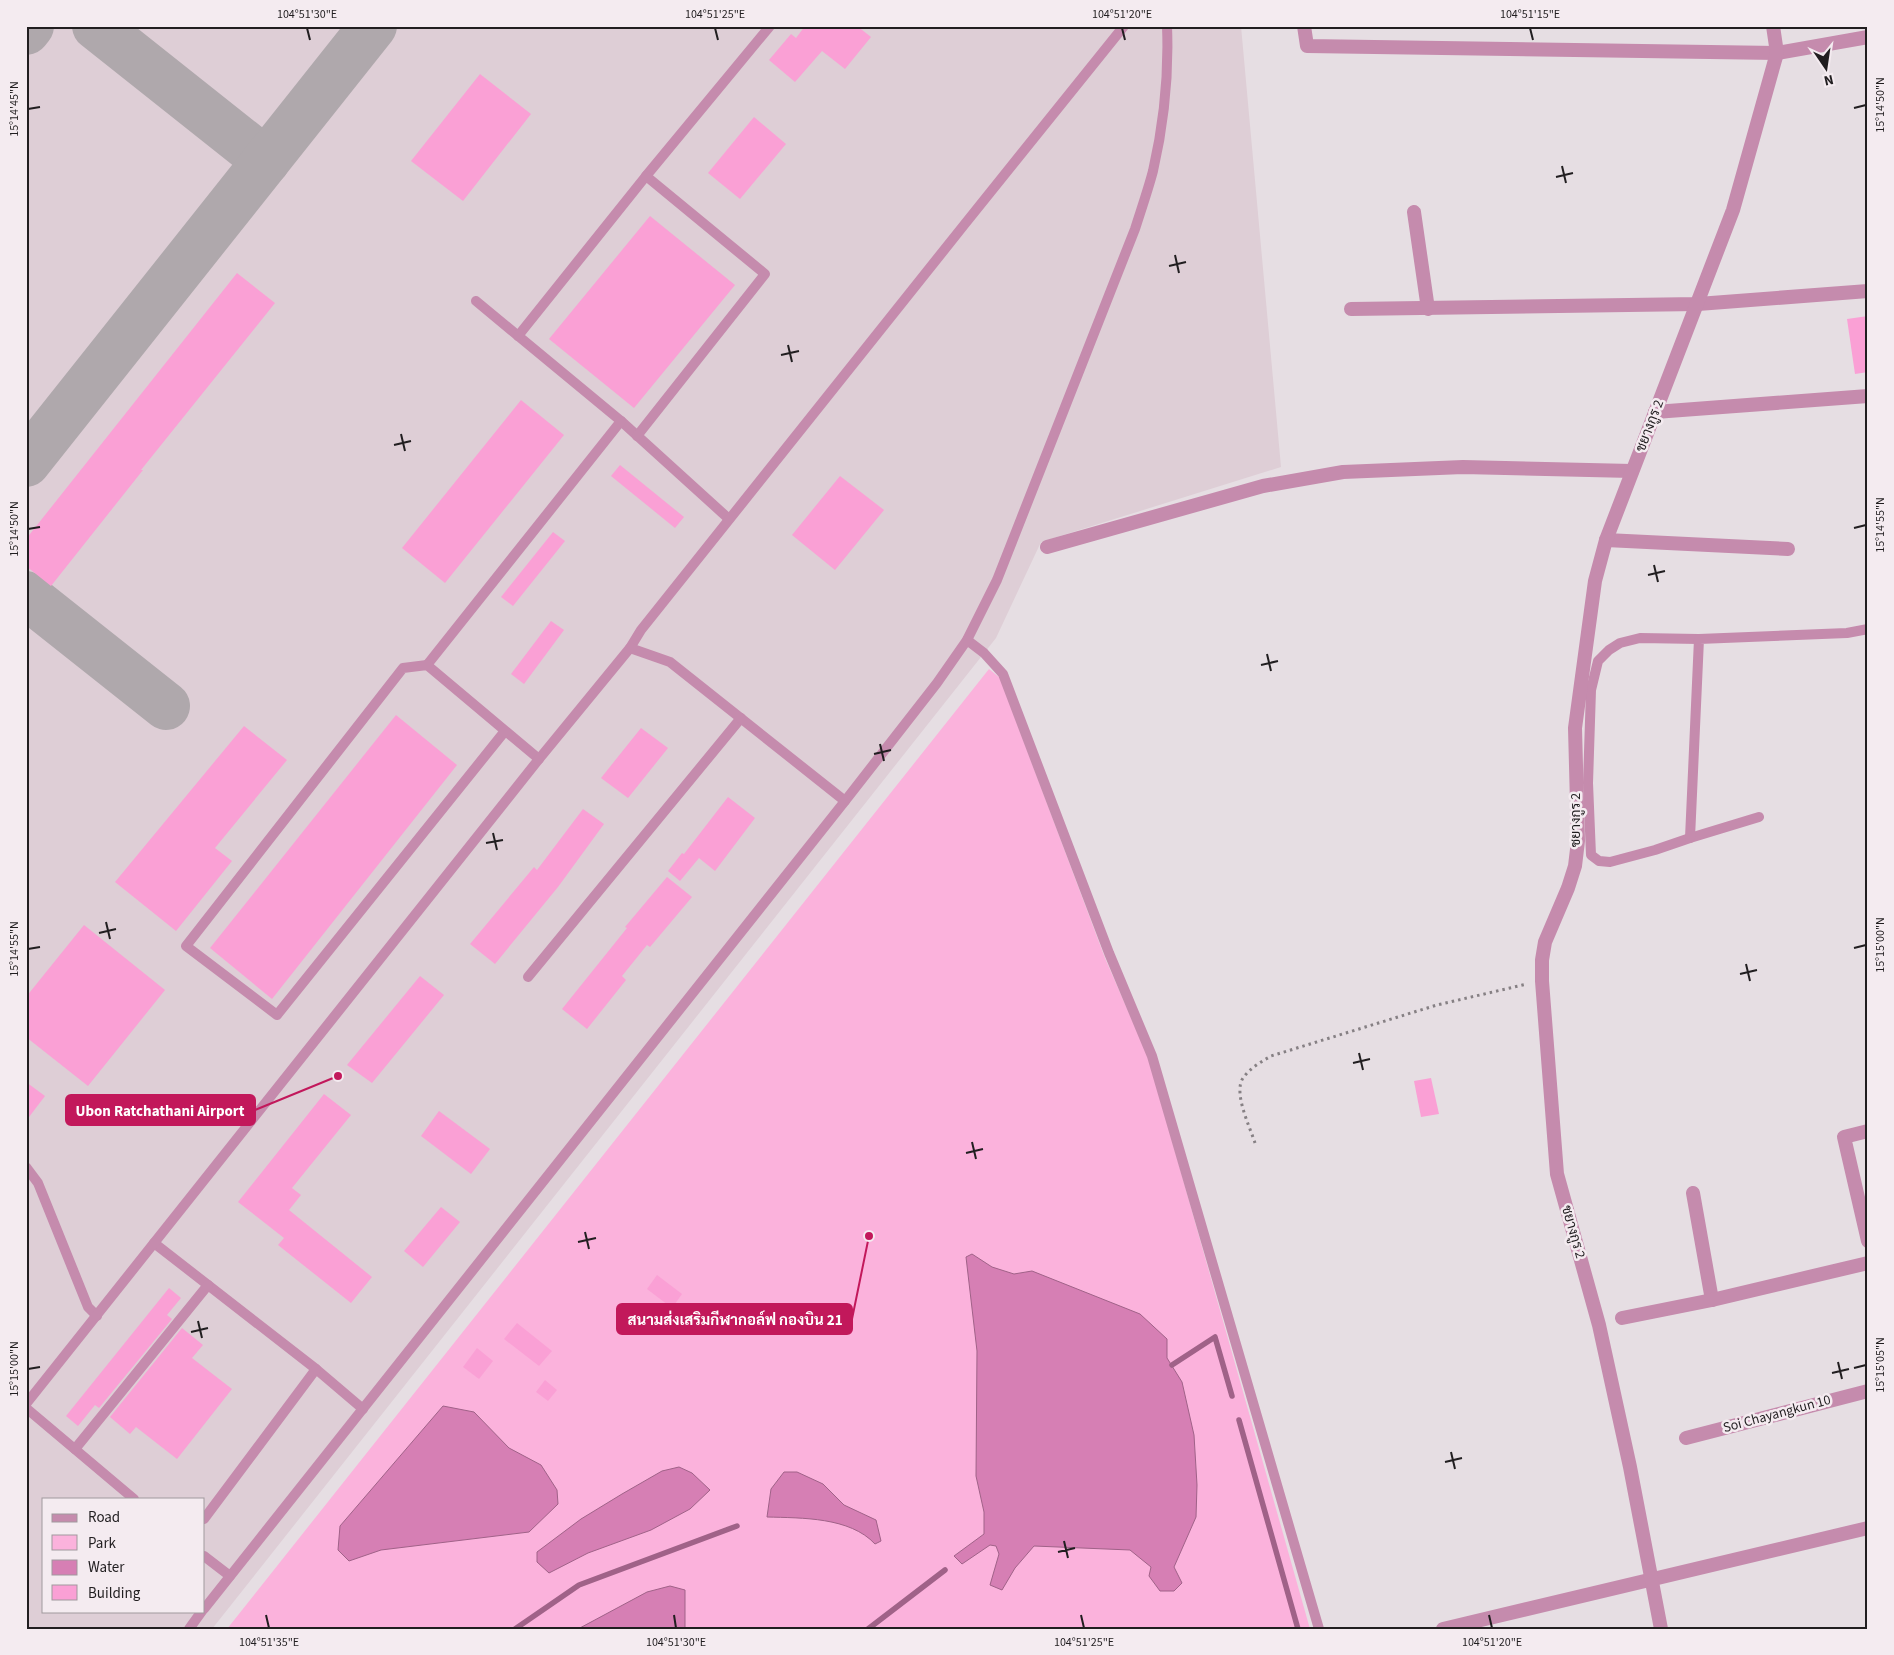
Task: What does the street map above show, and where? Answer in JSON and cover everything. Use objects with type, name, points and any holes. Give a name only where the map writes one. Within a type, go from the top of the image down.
[{"type":"street","points":[[1304,26],[1307,46],[1777,54],[1868,37]]},
{"type":"street","name":"ชยางกูร 2","points":[[1661,1629],[1630,1467],[1599,1325],[1557,1174],[1542,960],[1545,942],[1568,888],[1578,841],[1575,728],[1595,581],[1606,540],[1733,210],[1777,54],[1773,26]]},
{"type":"street","points":[[1414,212],[1428,309]]},
{"type":"street","points":[[1351,309],[1698,304],[1868,291]]},
{"type":"street","points":[[1655,412],[1868,396]]},
{"type":"street","points":[[1047,547],[1263,486],[1343,472],[1463,467],[1632,471]]},
{"type":"street","points":[[1606,540],[1788,549]]},
{"type":"street","points":[[1868,1131],[1844,1138],[1868,1241]]},
{"type":"street","points":[[1693,1193],[1712,1300]]},
{"type":"street","points":[[1622,1318],[1712,1300],[1868,1263]]},
{"type":"street","name":"Soi Chayangkun 10","points":[[1686,1438],[1868,1391]]},
{"type":"street","points":[[1443,1629],[1651,1578],[1868,1528]]},
{"type":"lane","points":[[518,336],[646,176],[770,26]]},
{"type":"lane","points":[[26,1404],[539,759],[630,648],[729,519],[1124,26]]},
{"type":"lane","points":[[205,1607],[845,802],[937,683],[967,640],[997,580],[1135,229],[1153,171],[1164,110],[1168,60],[1167,26]]},
{"type":"lane","points":[[637,436],[765,274],[646,176]]},
{"type":"lane","points":[[476,302],[621,422],[729,519]]},
{"type":"lane","points":[[505,730],[277,1014],[186,946],[403,668],[427,665],[621,422]]},
{"type":"lane","points":[[1758,817],[1656,850],[1610,862],[1599,861],[1592,855],[1588,783],[1591,690],[1598,661],[1609,650],[1620,643],[1640,638],[1698,639],[1847,633],[1868,629]]},
{"type":"lane","points":[[1690,838],[1698,639]]},
{"type":"lane","points":[[967,640],[984,653],[1003,674],[1109,953],[1152,1056],[1318,1629]]},
{"type":"lane","points":[[630,648],[670,662],[845,802]]},
{"type":"lane","points":[[427,665],[539,759]]},
{"type":"lane","points":[[528,977],[741,718]]},
{"type":"lane","points":[[26,1167],[38,1183],[88,1306],[97,1316]]},
{"type":"lane","points":[[154,1243],[316,1369],[363,1409]]},
{"type":"lane","points":[[75,1449],[208,1285]]},
{"type":"lane","points":[[205,1518],[316,1369]]},
{"type":"lane","points":[[26,1408],[133,1498]]},
{"type":"lane","points":[[205,1557],[230,1576]]},
{"type":"lane","points":[[188,1629],[201,1612]]},
{"type":"path","points":[[1255,1143],[1241,1103],[1240,1086],[1242,1079],[1252,1068],[1271,1056],[1437,1005],[1542,981]]},
{"type":"shaded area","points":[[26,26],[1241,26],[1281,467],[1041,542],[996,638],[212,1629],[26,1629]]},
{"type":"green space","points":[[989,669],[1000,678],[1105,958],[1149,1059],[1310,1629],[227,1629]]},
{"type":"water","points":[[972,1254],[992,1267],[1014,1274],[1032,1271],[1140,1314],[1167,1339],[1167,1358],[1182,1382],[1194,1435],[1197,1485],[1196,1517],[1174,1567],[1182,1583],[1174,1591],[1160,1591],[1149,1576],[1151,1567],[1130,1550],[1034,1546],[1015,1568],[1002,1590],[990,1585],[999,1554],[996,1546],[990,1545],[962,1564],[954,1556],[984,1534],[984,1512],[976,1476],[977,1351],[966,1257]]},
{"type":"water","points":[[443,1406],[474,1412],[509,1448],[541,1465],[557,1490],[558,1504],[529,1532],[381,1550],[349,1561],[338,1550],[340,1526]]},
{"type":"water","points":[[679,1467],[692,1473],[710,1490],[690,1509],[651,1530],[588,1553],[549,1573],[537,1562],[537,1552],[581,1519],[662,1471]]},
{"type":"water","points":[[784,1472],[797,1472],[823,1484],[844,1505],[876,1520],[881,1541],[875,1544],[865,1535],[852,1529],[825,1521],[767,1517],[771,1489]]},
{"type":"water","points":[[670,1586],[685,1590],[685,1629],[578,1629],[647,1592]]},
{"type":"building","points":[[805,26],[857,26],[871,37],[845,69],[822,51],[795,82],[769,60],[791,34],[796,38]]},
{"type":"building","points":[[480,74],[531,114],[463,201],[411,161]]},
{"type":"building","points":[[754,117],[786,144],[740,199],[708,173]]},
{"type":"building","points":[[650,216],[735,285],[634,408],[549,339]]},
{"type":"building","points":[[237,273],[275,303],[51,586],[26,566],[26,539]]},
{"type":"building","points":[[1868,316],[1868,372],[1855,374],[1847,319]]},
{"type":"building","points":[[521,400],[564,435],[445,583],[402,548]]},
{"type":"building","points":[[620,465],[684,517],[675,528],[611,476]]},
{"type":"building","points":[[840,476],[884,510],[835,570],[792,535]]},
{"type":"building","points":[[553,532],[565,541],[513,606],[501,597]]},
{"type":"building","points":[[551,621],[564,630],[524,684],[511,674]]},
{"type":"building","points":[[396,715],[457,765],[272,999],[210,948]]},
{"type":"building","points":[[244,726],[287,760],[215,848],[232,861],[176,931],[115,882]]},
{"type":"building","points":[[641,728],[668,748],[628,798],[601,778]]},
{"type":"building","points":[[728,797],[755,818],[715,871],[699,858],[680,881],[668,871],[682,853],[684,854]]},
{"type":"building","points":[[583,809],[604,824],[558,887],[495,964],[470,944],[534,867],[537,870]]},
{"type":"building","points":[[667,877],[692,897],[650,947],[647,945],[622,976],[626,980],[587,1029],[562,1009],[627,928],[625,927]]},
{"type":"building","points":[[84,925],[165,990],[88,1086],[26,1037],[26,997]]},
{"type":"building","points":[[420,976],[444,995],[372,1083],[347,1065]]},
{"type":"building","points":[[1431,1078],[1439,1114],[1421,1117],[1414,1081]]},
{"type":"building","points":[[26,1082],[45,1096],[26,1121]]},
{"type":"building","points":[[324,1094],[351,1115],[292,1188],[301,1195],[289,1210],[372,1277],[351,1303],[278,1245],[284,1238],[238,1202]]},
{"type":"building","points":[[439,1111],[490,1149],[471,1174],[421,1136]]},
{"type":"building","points":[[441,1207],[460,1222],[423,1267],[404,1251]]},
{"type":"building","points":[[657,1275],[682,1294],[672,1308],[647,1289]]},
{"type":"building","points":[[169,1288],[181,1298],[167,1315],[172,1319],[99,1408],[95,1405],[78,1426],[66,1416]]},
{"type":"building","points":[[517,1323],[552,1351],[539,1366],[504,1339]]},
{"type":"building","points":[[182,1328],[203,1345],[192,1358],[232,1389],[177,1459],[136,1427],[130,1434],[110,1417]]},
{"type":"building","points":[[477,1348],[493,1361],[479,1379],[463,1367]]},
{"type":"building","points":[[545,1380],[557,1390],[548,1401],[536,1392]]},
{"type":"waterway","points":[[1172,1365],[1215,1337],[1232,1396]]},
{"type":"waterway","points":[[1239,1420],[1298,1629]]},
{"type":"waterway","points":[[515,1629],[579,1585],[737,1526]]},
{"type":"waterway","points":[[868,1629],[945,1570]]},
{"type":"taxiway","points":[[26,31],[30,26]]},
{"type":"taxiway","points":[[96,26],[266,161]]},
{"type":"taxiway","points":[[26,463],[373,26]]},
{"type":"taxiway","points":[[26,595],[166,706]]},
{"type":"place","name":"Ubon Ratchathani Airport","points":[[338,1076]]},
{"type":"place","name":"สนามส่งเสริมกีฬากอล์ฟ กองบิน 21","points":[[869,1236]]}]
